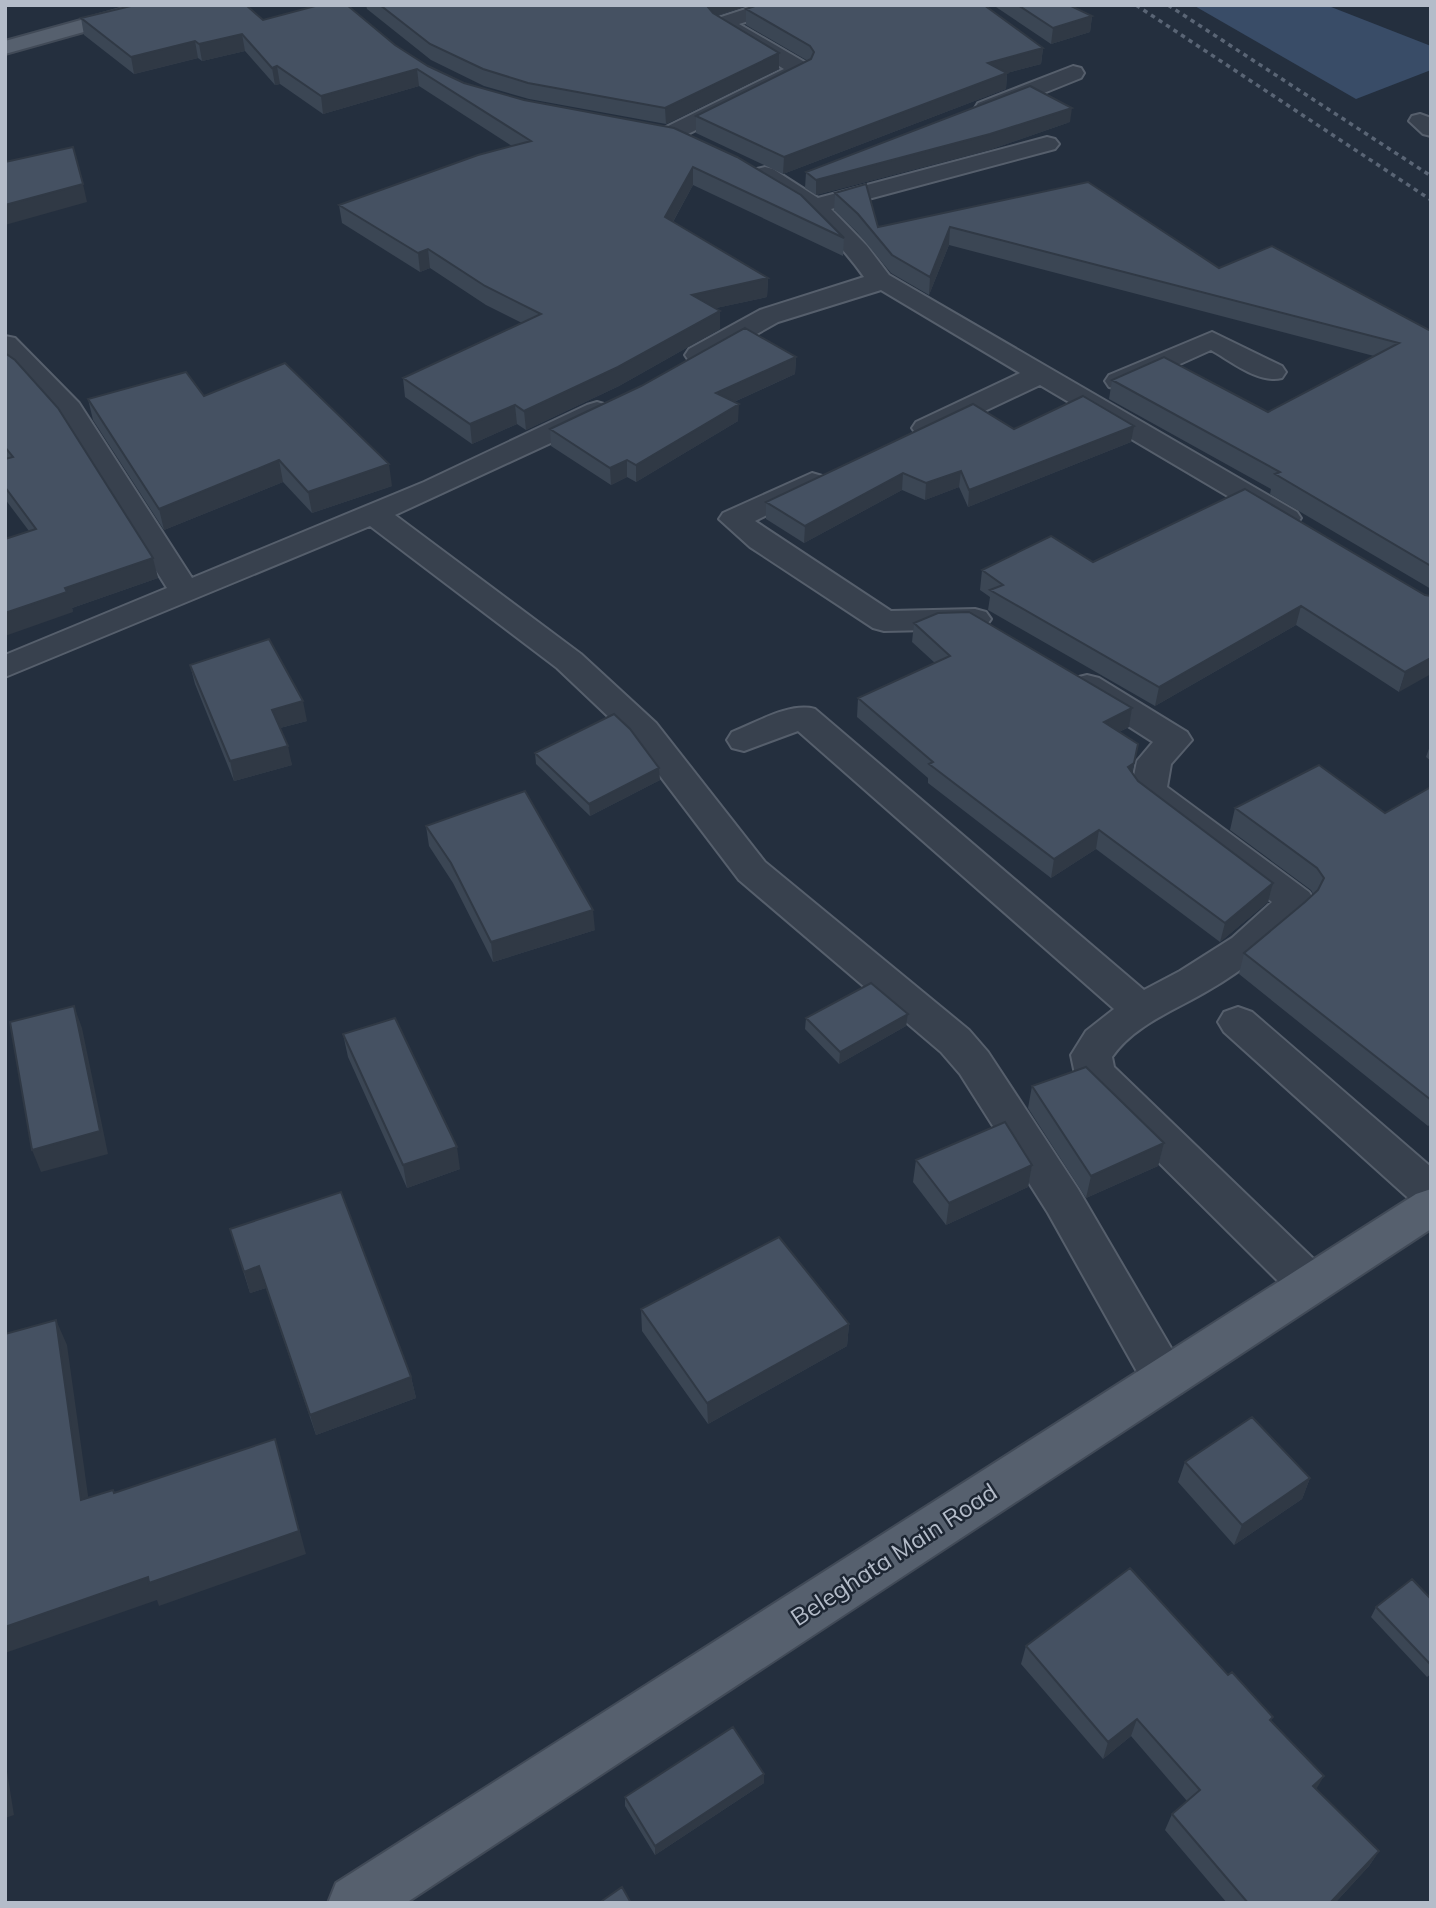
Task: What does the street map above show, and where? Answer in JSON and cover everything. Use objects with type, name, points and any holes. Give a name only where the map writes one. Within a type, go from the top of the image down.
[{"type":"main road","points":[[5,48],[159,5]]},
{"type":"main road","name":"Beleghata Main Road","points":[[389,1894],[1165,1379],[1431,1206]]},
{"type":"street","points":[[697,144],[658,133],[800,69],[722,23],[781,5]]},
{"type":"street","points":[[962,117],[1073,73],[1051,57]]},
{"type":"street","points":[[1431,118],[1420,121],[1431,129]]},
{"type":"street","points":[[814,206],[1047,144]]},
{"type":"street","points":[[748,166],[814,206],[858,251],[880,281]]},
{"type":"street","points":[[781,186],[807,176]]},
{"type":"street","points":[[678,367],[769,316],[880,281],[886,282],[1313,534]]},
{"type":"street","points":[[1082,397],[1212,340],[1272,372]]},
{"type":"street","points":[[5,344],[69,409],[185,592]]},
{"type":"street","points":[[906,437],[1042,373]]},
{"type":"street","points":[[5,667],[374,514],[518,450],[619,400]]},
{"type":"street","points":[[832,472],[734,519],[761,540],[884,621],[974,618],[997,632]]},
{"type":"street","points":[[374,514],[569,661],[643,731],[752,871],[955,1041],[974,1063],[1063,1201],[1165,1379]]},
{"type":"street","points":[[1056,666],[1138,714],[1175,740],[1154,761],[1149,791],[1296,901],[1246,948],[1194,981],[1140,1009],[1100,1042],[1091,1055],[1095,1074],[1310,1284]]},
{"type":"street","points":[[744,740],[803,717],[1140,1009]]},
{"type":"street","points":[[1238,1023],[1431,1193]]},
{"type":"water","points":[[1193,5],[1326,5],[1431,46],[1431,70],[1356,99]]},
{"type":"building","points":[[135,5],[246,5],[263,20],[319,5],[347,5],[395,45],[428,66],[464,83],[524,100],[674,128],[737,157],[801,195],[844,238],[693,167],[665,217],[768,278],[692,295],[720,311],[618,367],[524,411],[515,405],[470,424],[403,378],[541,314],[485,286],[428,249],[418,253],[339,205],[478,155],[531,141],[417,69],[321,96],[277,66],[272,68],[242,34],[199,44],[195,41],[131,57],[81,18]]},
{"type":"building","points":[[380,5],[710,5],[708,7],[713,13],[779,53],[665,108],[528,83],[483,69],[430,44]]},
{"type":"building","points":[[758,5],[984,5],[1043,48],[988,63],[1007,73],[784,157],[696,116],[811,59],[814,52],[810,46],[746,9]]},
{"type":"building","points":[[1018,5],[1069,5],[1092,16],[1053,28]]},
{"type":"building","points":[[1030,86],[1072,108],[990,134],[816,180],[806,172]]},
{"type":"building","points":[[73,147],[83,184],[5,205],[5,162]]},
{"type":"building","points":[[1088,182],[1219,268],[1272,246],[1431,331],[1431,566],[1275,474],[1280,472],[1112,380],[1164,357],[1268,412],[1399,343],[950,227],[930,277],[892,255],[858,214],[835,193],[866,184],[878,227]]},
{"type":"building","points":[[745,328],[796,357],[716,393],[739,404],[636,465],[627,460],[610,468],[550,429],[641,386]]},
{"type":"building","points":[[5,353],[15,360],[58,408],[153,558],[65,588],[67,592],[5,613],[5,539],[36,529],[5,487],[5,459],[13,457],[5,447]]},
{"type":"building","points":[[285,363],[389,464],[308,492],[279,460],[159,509],[88,399],[186,372],[204,396]]},
{"type":"building","points":[[1083,396],[1134,426],[969,490],[961,471],[926,483],[903,473],[805,526],[766,502],[973,404],[1014,429]]},
{"type":"building","points":[[1245,489],[1425,595],[1431,596],[1431,658],[1405,672],[1301,606],[1159,687],[990,590],[1003,585],[982,570],[1051,536],[1093,562]]},
{"type":"building","points":[[969,612],[1132,708],[1104,722],[1138,744],[1134,763],[1128,767],[1138,781],[1273,883],[1225,923],[1099,830],[1054,859],[929,764],[933,762],[858,698],[950,656],[914,623],[938,613]]},
{"type":"building","points":[[269,639],[303,701],[272,710],[288,746],[230,761],[190,665]]},
{"type":"building","points":[[614,714],[630,729],[659,768],[589,804],[535,753]]},
{"type":"building","points":[[1319,765],[1385,813],[1431,787],[1431,1100],[1244,953],[1318,890],[1324,878],[1317,868],[1235,808]]},
{"type":"building","points":[[525,791],[593,910],[491,942],[451,863],[426,826]]},
{"type":"building","points":[[871,983],[908,1014],[840,1052],[806,1018]]},
{"type":"building","points":[[74,1006],[100,1131],[32,1150],[10,1022]]},
{"type":"building","points":[[395,1018],[457,1147],[403,1165],[343,1034]]},
{"type":"building","points":[[1086,1067],[1164,1143],[1091,1176],[1032,1086]]},
{"type":"building","points":[[1005,1122],[1032,1165],[949,1203],[916,1160]]},
{"type":"building","points":[[341,1192],[411,1377],[310,1415],[259,1266],[244,1272],[230,1229]]},
{"type":"building","points":[[779,1237],[849,1324],[707,1403],[641,1309]]},
{"type":"building","points":[[56,1320],[81,1500],[113,1490],[114,1493],[275,1439],[299,1531],[149,1583],[148,1577],[5,1627],[5,1334]]},
{"type":"building","points":[[1252,1417],[1310,1478],[1242,1525],[1185,1462]]},
{"type":"building","points":[[1130,1568],[1228,1675],[1232,1672],[1273,1717],[1270,1720],[1324,1776],[1313,1786],[1379,1851],[1330,1903],[1248,1903],[1172,1814],[1200,1790],[1137,1719],[1108,1742],[1026,1646]]},
{"type":"building","points":[[1412,1579],[1431,1599],[1431,1665],[1376,1607]]},
{"type":"building","points":[[733,1727],[764,1774],[655,1846],[625,1797]]},
{"type":"building","points":[[622,1887],[631,1903],[599,1903]]},
{"type":"railway","points":[[1136,5],[1431,200]]},
{"type":"railway","points":[[1168,5],[1431,176]]}]
